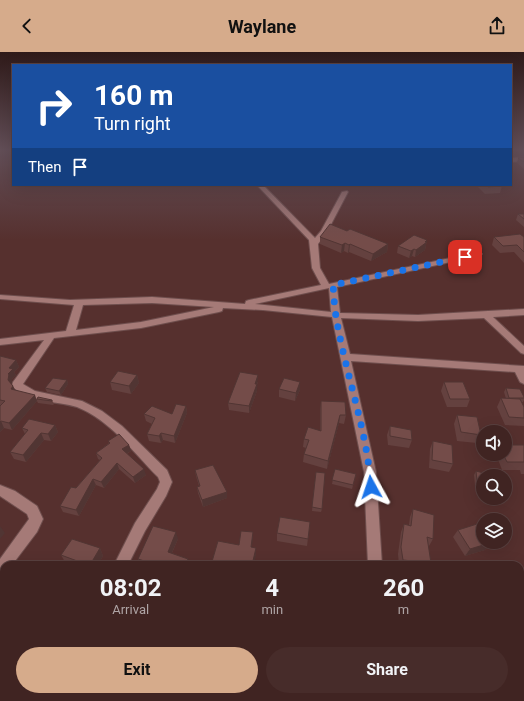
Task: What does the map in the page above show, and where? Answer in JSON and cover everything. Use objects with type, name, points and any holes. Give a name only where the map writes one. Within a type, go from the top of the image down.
[{"type":"street","points":[[261,186],[314,244],[316,268],[330,286],[370,472],[375,561]]},
{"type":"street","points":[[314,244],[324,232],[345,192]]},
{"type":"street","points":[[0,342],[141,325],[478,254]]},
{"type":"street","points":[[0,297],[79,303],[152,300],[263,307],[336,315],[418,318],[486,316],[524,312]]},
{"type":"street","points":[[70,334],[79,303]]},
{"type":"street","points":[[486,316],[524,351]]},
{"type":"street","points":[[51,336],[17,385],[27,393],[70,401],[96,412],[112,424],[163,474],[166,482],[162,492],[140,527],[123,561]]},
{"type":"street","points":[[345,357],[521,369],[524,380]]},
{"type":"street","points":[[0,490],[11,495],[32,510],[36,519],[32,528],[7,561]]},
{"type":"building","points":[[518,214],[524,214],[524,219]]},
{"type":"building","points":[[330,224],[347,231],[350,229],[388,244],[373,254],[350,244],[345,243],[342,245],[320,237]]},
{"type":"building","points":[[520,234],[524,237],[524,252],[517,245],[503,246],[494,237]]},
{"type":"building","points":[[414,235],[427,240],[425,242],[427,242],[416,250],[414,249],[411,251],[398,246]]},
{"type":"building","points":[[0,356],[16,360],[9,368],[13,369],[8,374],[8,380],[13,386],[11,389],[35,395],[9,423],[0,422],[0,406],[5,401],[0,400]]},
{"type":"building","points":[[118,371],[137,375],[129,386],[110,382]]},
{"type":"building","points":[[240,372],[258,375],[255,384],[257,384],[249,406],[228,403]]},
{"type":"building","points":[[53,378],[67,380],[59,391],[45,388]]},
{"type":"building","points":[[284,378],[300,382],[296,393],[279,389]]},
{"type":"building","points":[[444,382],[463,382],[470,399],[450,399]]},
{"type":"building","points":[[506,388],[520,389],[524,398],[509,398]]},
{"type":"building","points":[[38,397],[52,400],[52,401],[37,399]]},
{"type":"building","points":[[501,398],[520,399],[524,407],[524,418],[509,417]]},
{"type":"building","points":[[321,401],[345,402],[346,415],[340,415],[328,461],[304,454],[309,440],[304,439],[308,427],[321,431]]},
{"type":"building","points":[[176,404],[186,406],[174,436],[161,433],[159,436],[147,434],[155,418],[144,414],[152,406],[172,414]]},
{"type":"building","points":[[457,415],[477,417],[479,425],[476,425],[476,434],[461,432]]},
{"type":"building","points":[[29,419],[55,425],[48,434],[41,433],[23,455],[10,452],[28,430],[22,428]]},
{"type":"building","points":[[390,426],[411,430],[412,440],[390,436]]},
{"type":"building","points":[[119,434],[129,445],[122,449],[144,469],[133,477],[117,463],[101,482],[93,479],[76,510],[60,506],[71,487],[76,488],[102,458],[96,453],[110,443],[108,441]]},
{"type":"building","points":[[433,441],[452,445],[453,464],[432,460]]},
{"type":"building","points":[[512,445],[524,445],[524,462],[507,462],[512,461]]},
{"type":"building","points":[[213,465],[227,492],[202,500],[197,487],[200,486],[195,470]]},
{"type":"building","points":[[335,469],[356,474],[353,485],[332,480]]},
{"type":"building","points":[[316,472],[325,473],[322,509],[312,507]]},
{"type":"building","points":[[413,509],[434,515],[433,539],[427,537],[431,561],[403,560],[401,547],[404,524],[411,526]]},
{"type":"building","points":[[280,517],[310,522],[308,539],[277,533]]},
{"type":"building","points":[[476,524],[476,547],[470,549],[458,530]]},
{"type":"building","points":[[153,526],[176,532],[168,552],[188,559],[187,561],[144,561],[138,559]]},
{"type":"building","points":[[241,531],[253,532],[251,547],[256,548],[253,561],[212,561],[218,541],[239,545]]},
{"type":"building","points":[[72,539],[100,548],[92,561],[77,561],[61,555]]},
{"type":"route","points":[[371,487],[370,472],[356,403],[336,315],[333,285],[465,257]]}]
